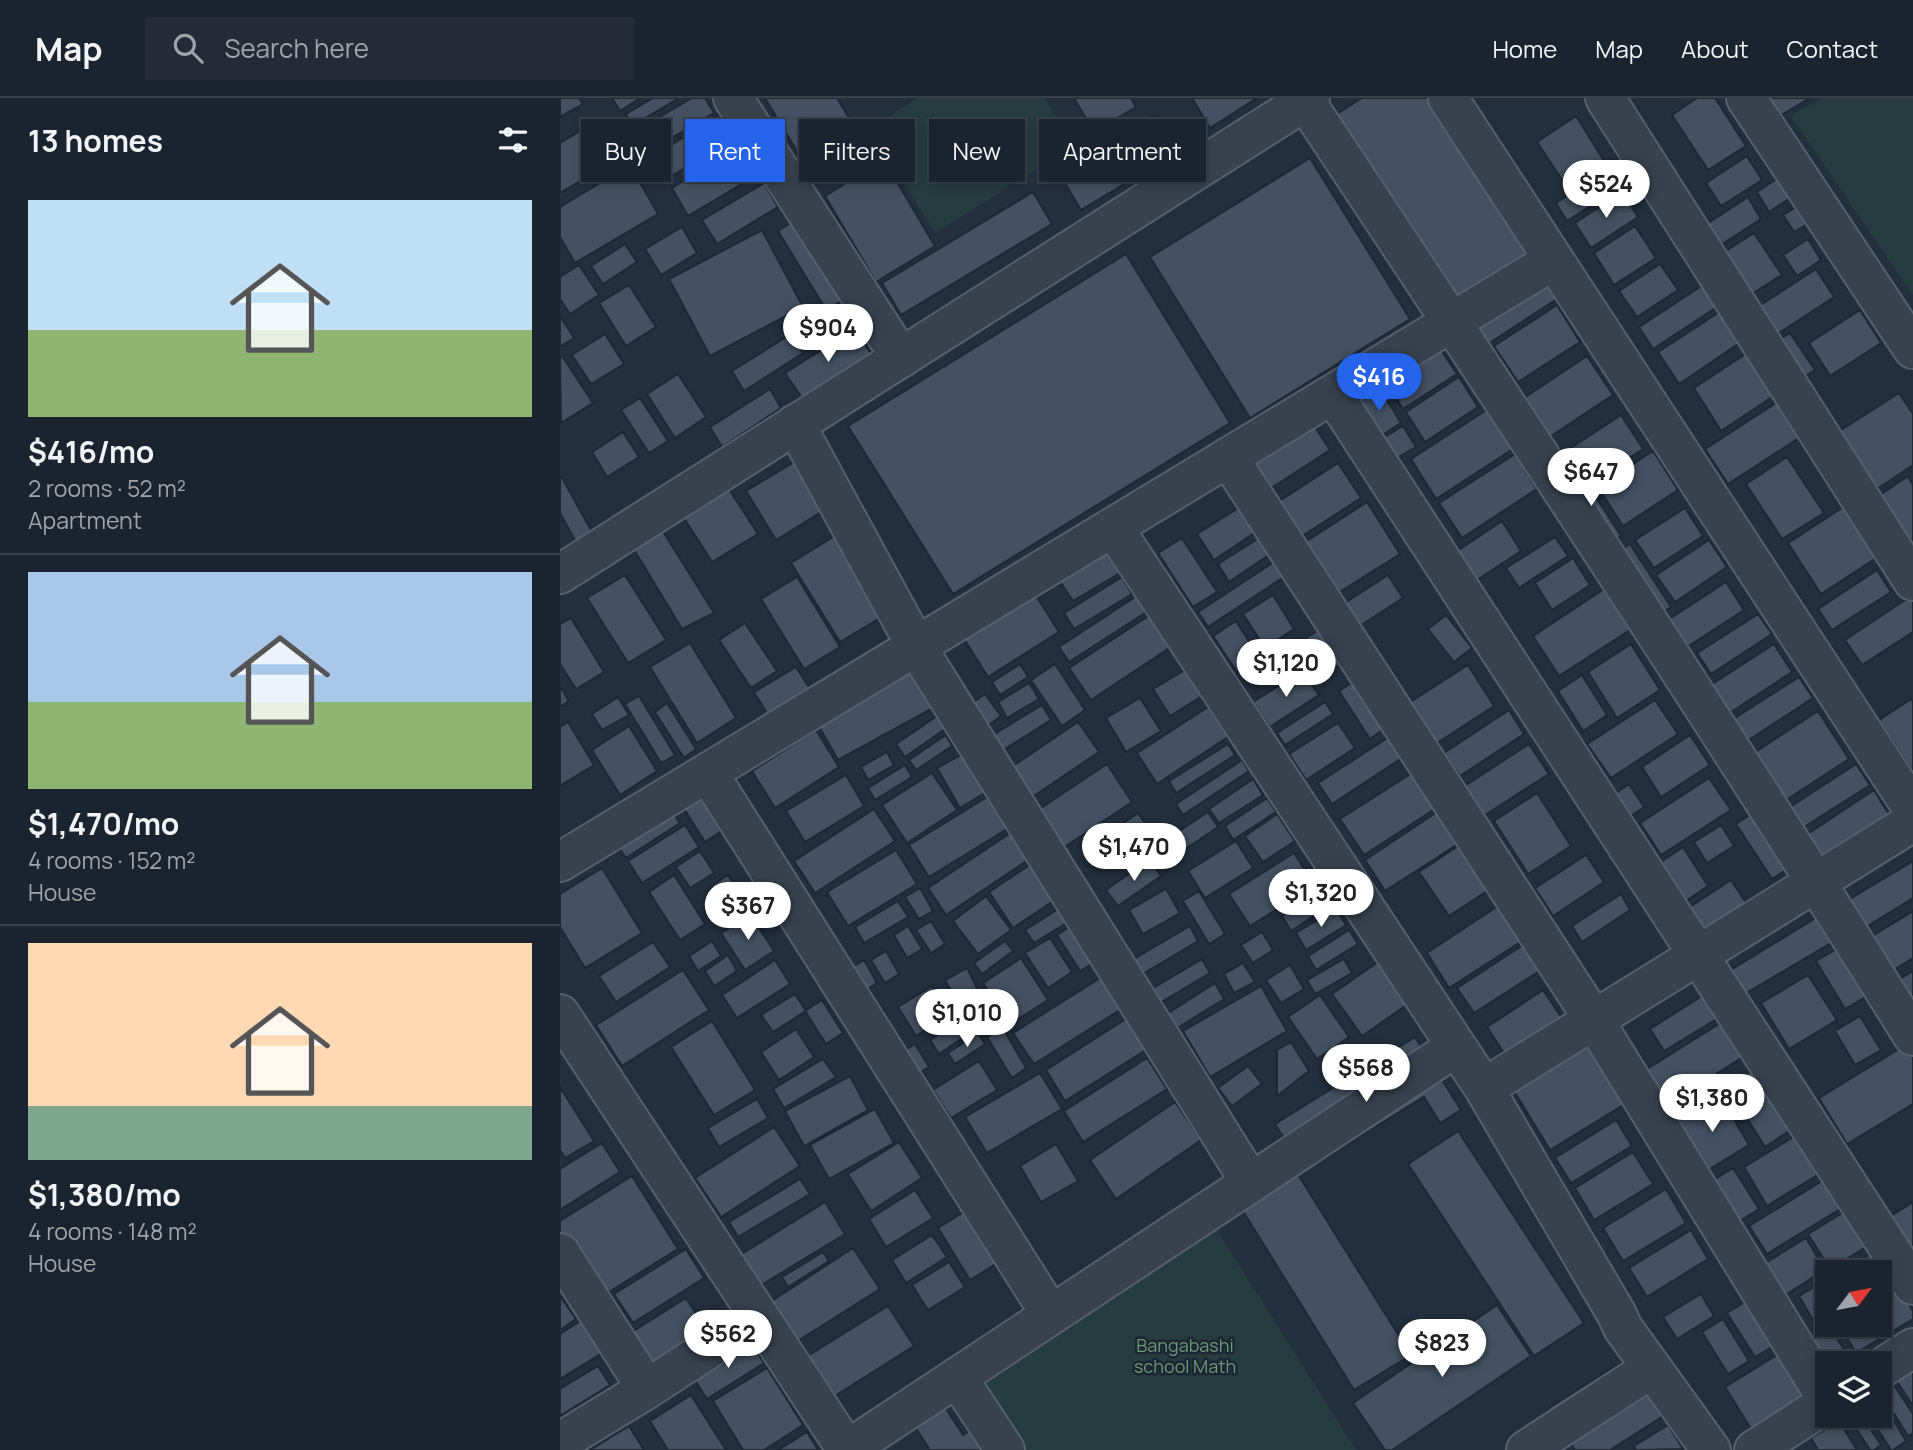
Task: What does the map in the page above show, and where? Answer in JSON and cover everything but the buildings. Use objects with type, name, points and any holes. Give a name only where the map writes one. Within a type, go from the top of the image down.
[{"type":"street","points":[[733,98],[901,358]]},
{"type":"street","points":[[1448,98],[1913,809]]},
{"type":"street","points":[[1605,98],[1913,581]]},
{"type":"street","points":[[1746,98],[1913,349]]},
{"type":"street","points":[[560,573],[1308,100],[1816,882],[1913,1036]]},
{"type":"street","points":[[560,862],[1554,260]]},
{"type":"street","points":[[1333,394],[1913,1285]]},
{"type":"street","points":[[795,424],[916,646],[1251,1183]]},
{"type":"street","points":[[1228,457],[1594,1020],[1815,1381]]},
{"type":"street","points":[[1113,527],[1484,1088],[1623,1328],[1711,1450]]},
{"type":"street","points":[[708,773],[1051,1315]]},
{"type":"street","points":[[1484,1088],[1913,821]]},
{"type":"street","points":[[560,1014],[847,1450],[1456,1047]]},
{"type":"street","points":[[560,1253],[647,1389]]},
{"type":"street","points":[[560,1442],[759,1317]]},
{"type":"street","points":[[1892,1361],[1913,1348]]},
{"type":"street","points":[[1526,1450],[1652,1368]]},
{"type":"street","points":[[957,1377],[1005,1450]]},
{"type":"street","points":[[1754,1450],[1815,1409]]},
{"type":"green space","points":[[918,98],[1045,98],[1058,119],[1039,119],[1039,168],[1025,177],[1025,119],[929,119],[929,182],[1016,182],[935,233],[903,182],[915,182],[915,119],[884,119]]},
{"type":"green space","points":[[1823,98],[1913,98],[1913,295],[1790,115]]},
{"type":"green space","name":"Bangabashi school Math","points":[[1215,1227],[1356,1450],[1024,1450],[978,1377]]}]
